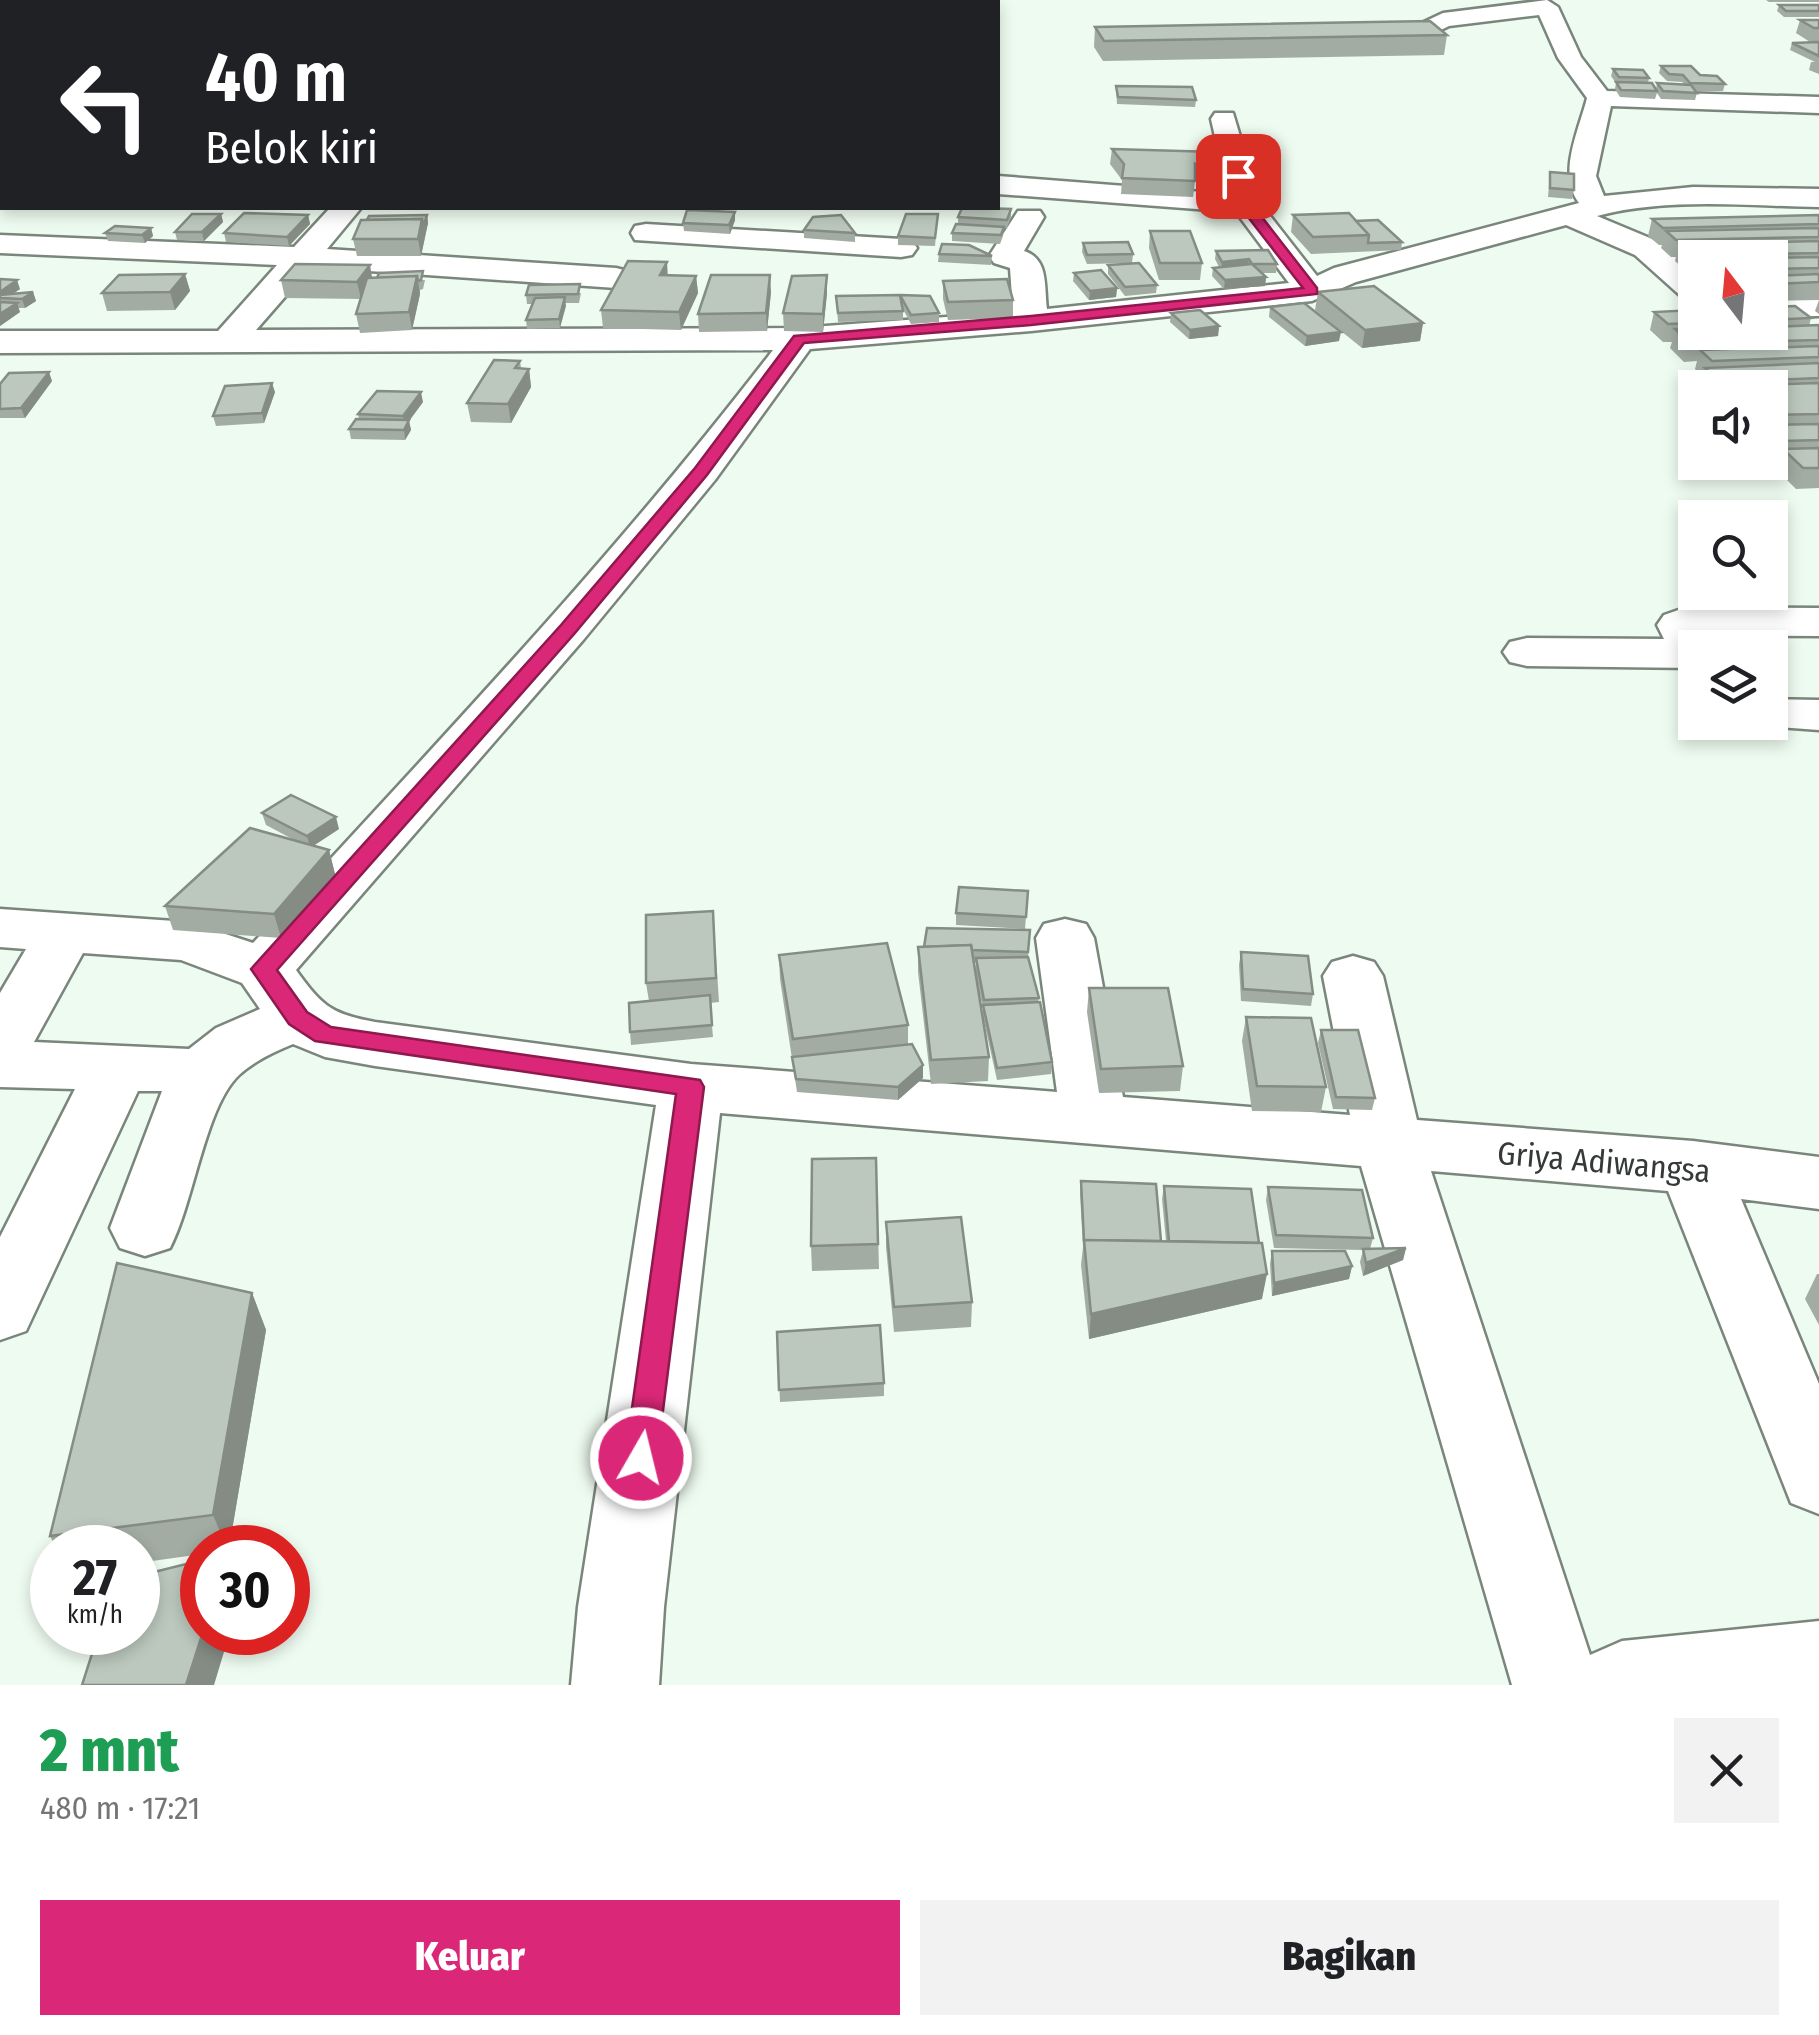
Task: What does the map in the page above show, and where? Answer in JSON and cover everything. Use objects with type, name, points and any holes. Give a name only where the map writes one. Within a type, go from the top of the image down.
[{"type":"street","points":[[1329,41],[1414,36],[1442,20],[1548,7],[1570,58],[1600,98],[1582,176],[1580,210]]},
{"type":"street","points":[[1600,98],[1819,105]]},
{"type":"street","points":[[1224,119],[1244,204],[1312,291]]},
{"type":"street","points":[[1000,186],[1244,204]]},
{"type":"street","points":[[0,342],[799,339],[1031,321],[1312,291],[1345,275],[1580,210],[1693,196],[1819,198]]},
{"type":"street","points":[[228,342],[344,210]]},
{"type":"street","points":[[1580,210],[1646,248],[1678,290]]},
{"type":"street","points":[[1,245],[50,217]]},
{"type":"street","points":[[1030,218],[1006,256],[1026,262],[1031,321]]},
{"type":"street","points":[[580,339],[656,220],[900,248]]},
{"type":"street","points":[[1,245],[303,257],[616,278]]},
{"type":"street","points":[[1793,307],[1819,334]]},
{"type":"street","points":[[145,1228],[191,1102],[209,1067],[237,1045],[281,994],[568,629],[701,471],[799,339]]},
{"type":"street","points":[[1683,630],[1680,625],[1687,621],[1819,622]]},
{"type":"street","points":[[1527,652],[1678,653]]},
{"type":"street","points":[[1788,714],[1819,715]]},
{"type":"street","name":"Griya Adiwangsa","points":[[0,928],[188,941],[281,994],[324,1035],[375,1044],[691,1087],[1693,1168],[1819,1182]]},
{"type":"street","points":[[0,1046],[65,932]]},
{"type":"street","points":[[1065,938],[1094,1121]]},
{"type":"street","points":[[1352,976],[1390,1145],[1556,1685]]},
{"type":"street","points":[[0,1064],[149,1069],[0,1310]]},
{"type":"street","points":[[616,1685],[621,1607],[691,1087]]},
{"type":"street","points":[[1693,1168],[1819,1478]]},
{"type":"street","points":[[1622,1685],[1819,1664]]},
{"type":"building","points":[[1779,5],[1819,5],[1819,11],[1786,11]]},
{"type":"building","points":[[1800,20],[1819,20],[1819,28],[1814,28]]},
{"type":"building","points":[[1430,21],[1447,35],[1104,41],[1095,27]]},
{"type":"building","points":[[1819,42],[1819,56],[1792,43]]},
{"type":"building","points":[[1661,66],[1691,66],[1700,75],[1717,76],[1725,84],[1690,83],[1683,75],[1669,74]]},
{"type":"building","points":[[1613,69],[1643,70],[1649,78],[1619,77]]},
{"type":"building","points":[[1616,82],[1652,83],[1657,91],[1621,90]]},
{"type":"building","points":[[1657,83],[1691,85],[1697,93],[1663,91]]},
{"type":"building","points":[[1116,86],[1192,87],[1196,100],[1118,97]]},
{"type":"building","points":[[1112,149],[1216,152],[1236,165],[1202,169],[1195,164],[1195,181],[1122,178],[1124,164]]},
{"type":"building","points":[[1550,172],[1574,174],[1574,190],[1550,188]]},
{"type":"building","points":[[1011,209],[1007,220],[958,217],[961,210]]},
{"type":"building","points":[[687,210],[735,212],[729,225],[683,223]]},
{"type":"building","points":[[244,213],[308,215],[287,237],[224,233]]},
{"type":"building","points":[[1349,213],[1369,235],[1313,237],[1293,215]]},
{"type":"building","points":[[192,214],[221,214],[202,232],[175,232]]},
{"type":"building","points":[[906,214],[938,214],[935,238],[898,236]]},
{"type":"building","points":[[427,215],[423,227],[422,219],[367,220],[369,216]]},
{"type":"building","points":[[841,215],[855,233],[804,230],[813,217]]},
{"type":"building","points":[[1819,215],[1819,224],[1663,228],[1652,219]]},
{"type":"building","points":[[422,219],[418,239],[353,239],[361,220]]},
{"type":"building","points":[[1378,220],[1402,242],[1368,243],[1369,235],[1356,221]]},
{"type":"building","points":[[956,224],[1004,227],[1001,235],[952,233]]},
{"type":"building","points":[[115,226],[151,228],[142,235],[105,233]]},
{"type":"building","points":[[1819,228],[1819,237],[1676,240],[1666,231]]},
{"type":"building","points":[[1150,231],[1190,231],[1202,263],[1160,263]]},
{"type":"building","points":[[1819,241],[1819,253],[1788,253],[1788,242]]},
{"type":"building","points":[[1128,242],[1133,254],[1087,255],[1083,243]]},
{"type":"building","points":[[942,244],[969,245],[992,256],[939,254]]},
{"type":"building","points":[[1268,250],[1277,264],[1252,264],[1249,259],[1222,262],[1216,251]]},
{"type":"building","points":[[1819,257],[1819,268],[1788,269],[1788,258]]},
{"type":"building","points":[[628,261],[667,262],[660,275],[696,276],[679,312],[601,310]]},
{"type":"building","points":[[1139,263],[1157,285],[1125,287],[1108,265]]},
{"type":"building","points":[[295,264],[370,265],[357,282],[281,280]]},
{"type":"building","points":[[1252,264],[1266,277],[1225,280],[1213,268]]},
{"type":"building","points":[[1101,270],[1117,288],[1090,291],[1074,273]]},
{"type":"building","points":[[423,271],[418,281],[417,276],[377,278],[379,273]]},
{"type":"building","points":[[185,274],[170,292],[102,293],[119,275]]},
{"type":"building","points":[[1819,274],[1819,282],[1788,283],[1788,275]]},
{"type":"building","points":[[711,275],[770,275],[766,313],[698,314]]},
{"type":"building","points":[[827,275],[823,314],[783,313],[792,276]]},
{"type":"building","points":[[417,276],[409,312],[356,314],[367,278]]},
{"type":"building","points":[[0,279],[17,280],[0,292]]},
{"type":"building","points":[[1007,279],[1013,300],[948,302],[943,281]]},
{"type":"building","points":[[580,284],[578,294],[526,295],[529,285]]},
{"type":"building","points":[[1374,286],[1423,323],[1365,330],[1318,292]]},
{"type":"building","points":[[33,292],[22,299],[0,298],[0,295]]},
{"type":"building","points":[[900,295],[930,296],[939,313],[911,315]]},
{"type":"building","points":[[900,295],[903,311],[838,313],[836,296]]},
{"type":"building","points":[[565,297],[559,319],[526,320],[535,298]]},
{"type":"building","points":[[0,302],[17,303],[0,314]]},
{"type":"building","points":[[1304,303],[1341,332],[1307,336],[1270,307]]},
{"type":"building","points":[[1788,306],[1795,306],[1811,318],[1788,319]]},
{"type":"building","points":[[1200,310],[1219,326],[1190,330],[1171,313]]},
{"type":"building","points":[[1678,311],[1678,324],[1668,324],[1654,312]]},
{"type":"building","points":[[1819,325],[1819,340],[1788,341],[1788,326]]},
{"type":"building","points":[[1819,346],[1819,357],[1712,361],[1700,350],[1788,350]]},
{"type":"building","points":[[494,360],[520,361],[515,368],[529,369],[508,404],[467,403]]},
{"type":"building","points":[[1819,363],[1819,378],[1788,379],[1788,370],[1705,368]]},
{"type":"building","points":[[49,372],[21,408],[0,409],[0,384],[9,373]]},
{"type":"building","points":[[272,383],[262,413],[213,416],[225,386]]},
{"type":"building","points":[[1819,383],[1819,414],[1788,415],[1788,384]]},
{"type":"building","points":[[377,391],[421,392],[403,416],[358,414]]},
{"type":"building","points":[[356,419],[409,420],[404,430],[349,429]]},
{"type":"building","points":[[1819,424],[1819,440],[1788,441],[1788,425]]},
{"type":"building","points":[[1819,448],[1819,468],[1803,468],[1788,454],[1788,449]]},
{"type":"building","points":[[291,795],[336,817],[307,836],[262,813]]},
{"type":"building","points":[[250,828],[329,850],[274,914],[165,906]]},
{"type":"building","points":[[959,887],[1028,891],[1026,917],[956,913]]},
{"type":"building","points":[[713,911],[716,978],[646,983],[646,915]]},
{"type":"building","points":[[927,928],[1030,930],[1028,952],[972,950],[971,945],[924,947]]},
{"type":"building","points":[[887,943],[908,1025],[793,1039],[779,955]]},
{"type":"building","points":[[971,945],[989,1057],[931,1060],[918,947]]},
{"type":"building","points":[[1241,952],[1308,956],[1313,994],[1243,989]]},
{"type":"building","points":[[1028,957],[1039,998],[984,1000],[976,958]]},
{"type":"building","points":[[1089,988],[1168,988],[1183,1066],[1101,1069]]},
{"type":"building","points":[[710,995],[712,1025],[630,1032],[629,1003]]},
{"type":"building","points":[[1040,1002],[1052,1062],[997,1068],[983,1005]]},
{"type":"building","points":[[1246,1017],[1311,1018],[1326,1087],[1257,1086]]},
{"type":"building","points":[[1321,1030],[1358,1030],[1375,1098],[1336,1097]]},
{"type":"building","points":[[912,1044],[923,1065],[898,1087],[796,1079],[792,1057]]},
{"type":"building","points":[[876,1158],[878,1244],[811,1246],[812,1159]]},
{"type":"building","points":[[1081,1181],[1156,1184],[1161,1241],[1084,1240]]},
{"type":"building","points":[[1164,1186],[1251,1189],[1259,1243],[1169,1241]]},
{"type":"building","points":[[1268,1187],[1362,1190],[1373,1238],[1276,1235]]},
{"type":"building","points":[[961,1217],[972,1302],[894,1307],[886,1222]]},
{"type":"building","points":[[1084,1240],[1262,1243],[1267,1274],[1091,1314]]},
{"type":"building","points":[[1406,1248],[1366,1263],[1363,1249]]},
{"type":"building","points":[[1272,1251],[1345,1251],[1352,1266],[1274,1283]]},
{"type":"building","points":[[117,1263],[252,1293],[213,1515],[135,1525],[53,1525]]},
{"type":"building","points":[[880,1325],[884,1383],[779,1390],[777,1332]]},
{"type":"building","points":[[180,1566],[180,1655],[196,1655],[186,1685],[82,1685],[92,1655],[160,1655],[160,1570]]},
{"type":"route","points":[[641,1458],[691,1087],[324,1035],[298,1018],[263,969],[568,629],[701,471],[799,339],[1031,321],[1312,291],[1244,204],[1238,176]]}]
